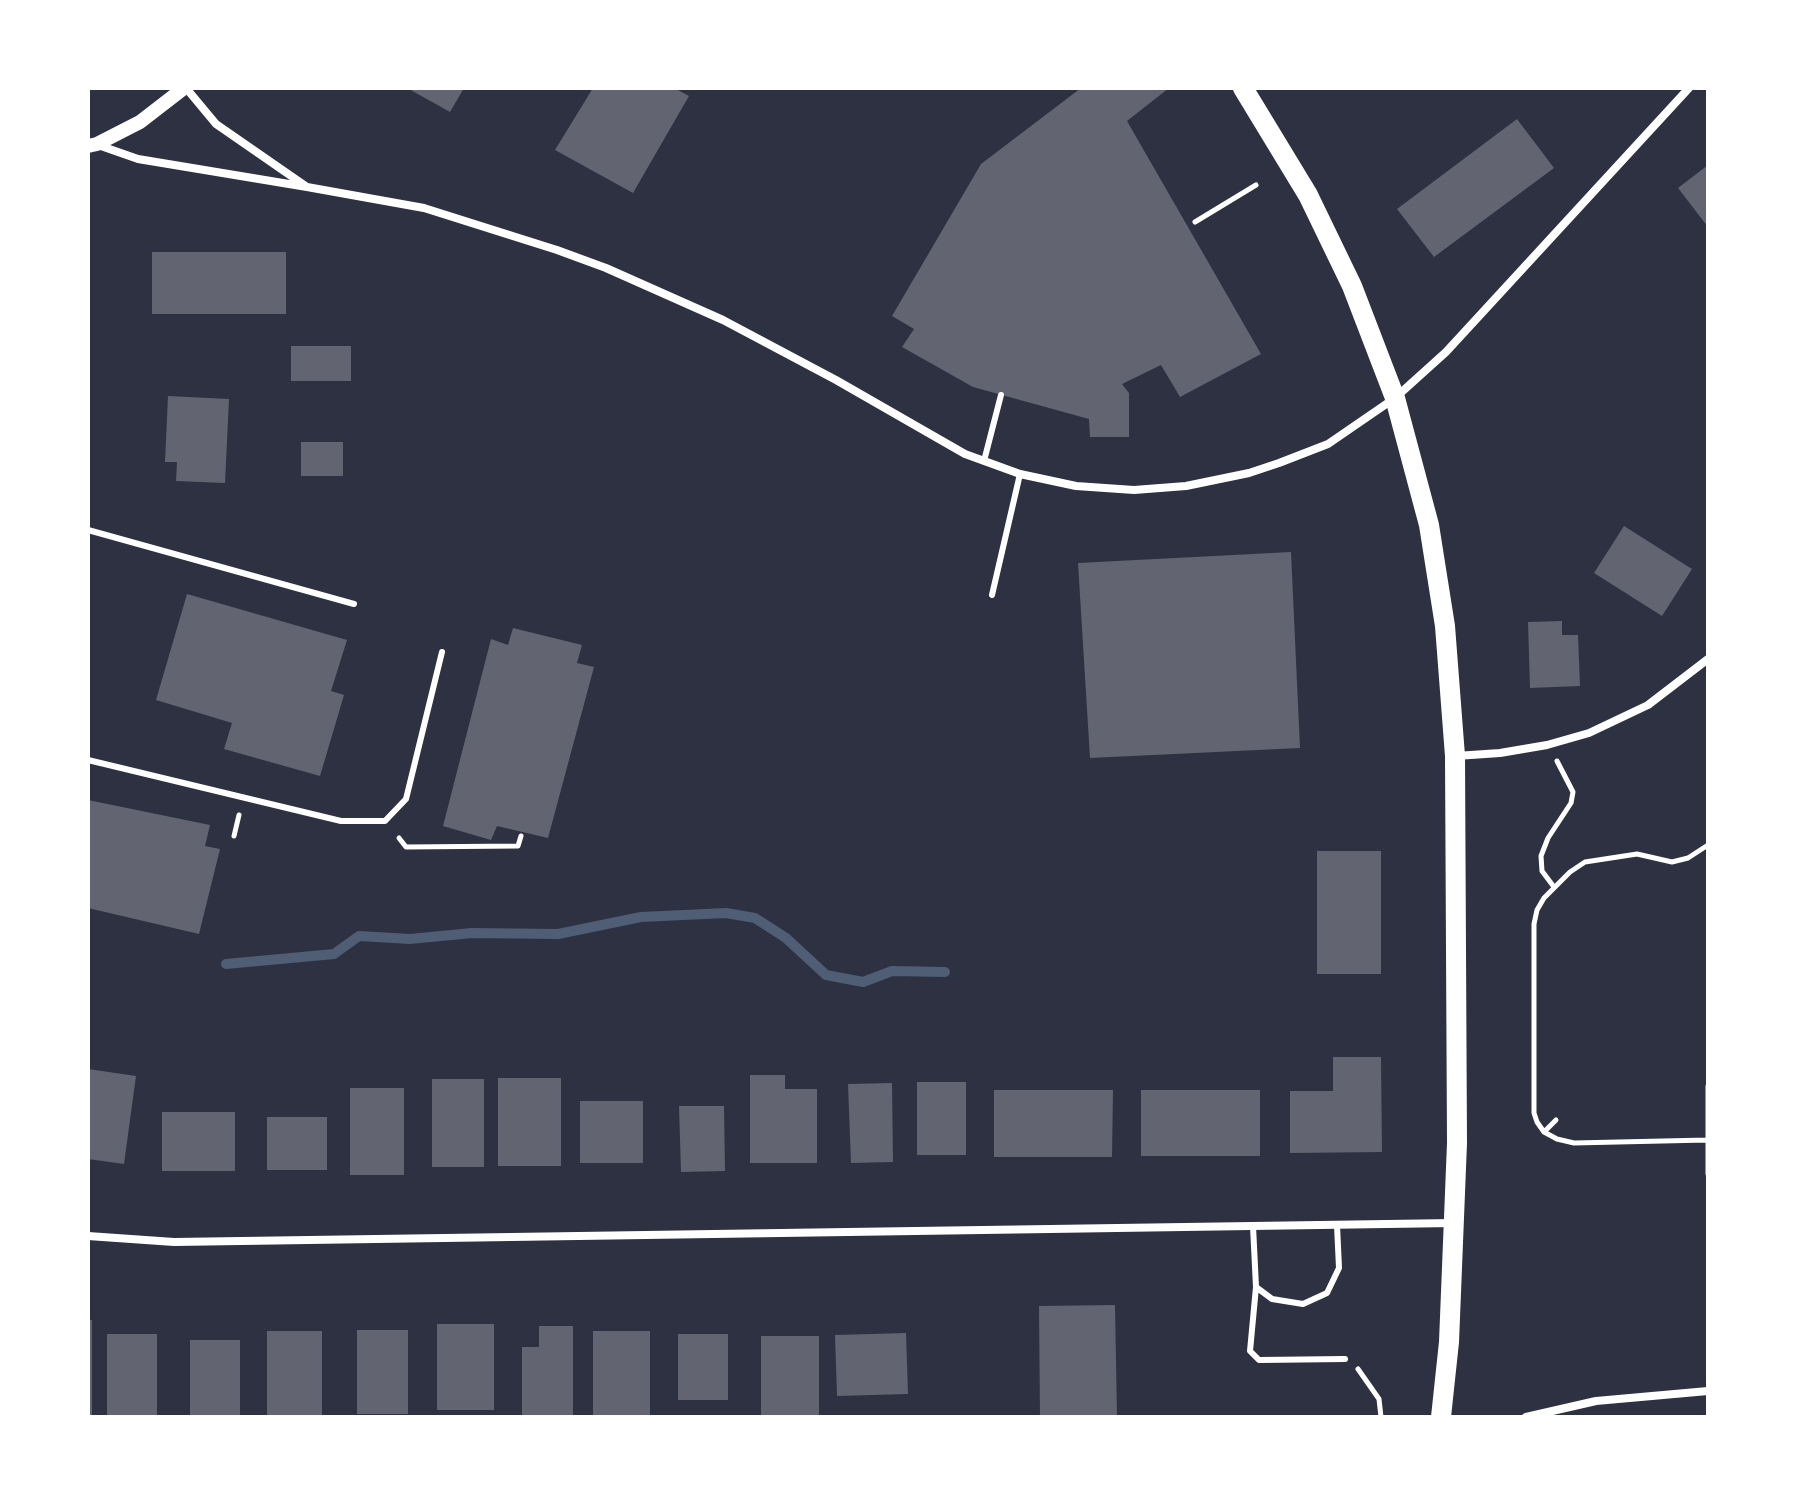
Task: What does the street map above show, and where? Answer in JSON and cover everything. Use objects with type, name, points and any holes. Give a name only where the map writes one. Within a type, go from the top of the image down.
[{"type":"main road","points":[[1243,88],[1308,195],[1352,286],[1395,398],[1429,525],[1445,626],[1455,756],[1457,1143],[1449,1342],[1441,1417]]},
{"type":"street","points":[[92,145],[140,122],[185,88],[216,124],[307,187]]},
{"type":"street","points":[[92,145],[138,159],[424,208],[606,268],[723,320],[965,454],[1020,474],[1076,486],[1134,490],[1186,486],[1249,473],[1328,444],[1395,398],[1446,352],[1689,88]]},
{"type":"street","points":[[1455,756],[1490,755],[1547,745],[1589,733],[1648,705],[1708,659]]},
{"type":"street","points":[[88,1236],[174,1242],[1454,1223]]},
{"type":"street","points":[[1526,1417],[1596,1401],[1708,1391]]},
{"type":"lane","points":[[984,461],[1001,395]]},
{"type":"lane","points":[[992,595],[1020,474]]},
{"type":"lane","points":[[88,530],[354,604]]},
{"type":"lane","points":[[88,760],[341,821],[385,821],[406,799],[442,652]]},
{"type":"lane","points":[[1256,1287],[1272,1299],[1303,1304],[1327,1293],[1339,1268],[1337,1225]]},
{"type":"lane","points":[[1253,1226],[1256,1287],[1250,1351],[1259,1360],[1345,1359]]},
{"type":"path","points":[[1195,222],[1256,185]]},
{"type":"path","points":[[1547,745],[1573,792],[1571,803],[1548,838],[1541,856],[1542,871],[1554,887]]},
{"type":"path","points":[[399,838],[406,847],[518,846],[521,836]]},
{"type":"path","points":[[1707,1140],[1574,1143],[1544,1132],[1534,1113],[1534,924],[1537,910],[1554,887],[1585,862],[1637,854],[1672,862],[1688,858],[1708,845]]},
{"type":"path","points":[[1708,1086],[1708,1174]]},
{"type":"path","points":[[1544,1132],[1556,1120]]},
{"type":"path","points":[[1345,1359],[1352,1360],[1370,1384],[1379,1399],[1381,1417]]},
{"type":"building","points":[[407,88],[464,88],[450,112]]},
{"type":"building","points":[[593,88],[674,88],[689,96],[633,193],[555,150]]},
{"type":"building","points":[[1081,88],[1169,88],[1127,121],[1261,354],[1180,397],[1161,365],[1122,384],[1129,393],[1129,437],[1090,437],[1089,419],[973,387],[902,347],[914,329],[892,316],[981,164]]},
{"type":"building","points":[[1517,119],[1554,168],[1434,257],[1397,209]]},
{"type":"building","points":[[1708,165],[1708,227],[1678,188]]},
{"type":"building","points":[[152,252],[286,252],[286,314],[152,314]]},
{"type":"building","points":[[291,346],[351,346],[351,381],[291,381]]},
{"type":"building","points":[[168,396],[229,399],[225,483],[176,481],[177,462],[165,462]]},
{"type":"building","points":[[301,442],[343,442],[343,476],[301,476]]},
{"type":"building","points":[[1624,526],[1692,569],[1662,616],[1594,573]]},
{"type":"building","points":[[1291,552],[1300,748],[1090,758],[1078,563]]},
{"type":"building","points":[[187,594],[347,640],[331,691],[344,695],[320,776],[224,749],[232,723],[156,700]]},
{"type":"building","points":[[1562,621],[1562,635],[1578,635],[1580,686],[1530,688],[1528,622]]},
{"type":"building","points":[[513,628],[582,645],[577,663],[594,667],[548,838],[497,826],[491,840],[443,826],[491,639],[508,645]]},
{"type":"building","points":[[88,800],[210,825],[205,846],[220,849],[199,934],[88,908]]},
{"type":"building","points":[[1317,851],[1381,851],[1381,974],[1317,974]]},
{"type":"building","points":[[1333,1057],[1381,1057],[1382,1152],[1290,1153],[1290,1091],[1333,1091]]},
{"type":"building","points":[[88,1069],[136,1076],[124,1164],[88,1159]]},
{"type":"building","points":[[750,1075],[785,1075],[785,1089],[817,1089],[817,1163],[750,1163]]},
{"type":"building","points":[[498,1078],[561,1078],[561,1166],[498,1166]]},
{"type":"building","points":[[432,1079],[484,1079],[484,1167],[432,1167]]},
{"type":"building","points":[[917,1082],[966,1082],[966,1155],[917,1155]]},
{"type":"building","points":[[892,1083],[893,1162],[851,1163],[848,1084]]},
{"type":"building","points":[[350,1088],[404,1088],[404,1175],[350,1175]]},
{"type":"building","points":[[994,1090],[1113,1090],[1112,1157],[994,1157]]},
{"type":"building","points":[[1141,1090],[1260,1090],[1260,1156],[1141,1156]]},
{"type":"building","points":[[580,1101],[643,1101],[643,1163],[580,1163]]},
{"type":"building","points":[[679,1106],[724,1106],[725,1171],[681,1172]]},
{"type":"building","points":[[162,1112],[235,1112],[235,1171],[162,1171]]},
{"type":"building","points":[[267,1117],[327,1117],[327,1170],[267,1170]]},
{"type":"building","points":[[1115,1305],[1117,1417],[1040,1417],[1039,1306]]},
{"type":"building","points":[[88,1320],[92,1320],[92,1417],[88,1417]]},
{"type":"building","points":[[437,1324],[494,1324],[494,1410],[437,1410]]},
{"type":"building","points":[[539,1326],[573,1326],[573,1417],[522,1417],[522,1347],[539,1347]]},
{"type":"building","points":[[357,1330],[408,1330],[408,1414],[357,1414]]},
{"type":"building","points":[[267,1331],[322,1331],[322,1417],[267,1417]]},
{"type":"building","points":[[593,1331],[650,1331],[650,1417],[593,1417]]},
{"type":"building","points":[[906,1333],[908,1394],[837,1396],[835,1335]]},
{"type":"building","points":[[107,1334],[157,1334],[157,1417],[107,1417]]},
{"type":"building","points":[[678,1334],[728,1334],[728,1400],[678,1400]]},
{"type":"building","points":[[761,1336],[819,1336],[819,1415],[761,1415]]},
{"type":"building","points":[[190,1340],[240,1340],[240,1417],[190,1417]]},
{"type":"waterway","points":[[226,964],[334,954],[359,936],[410,939],[472,933],[558,934],[641,917],[726,913],[755,918],[786,938],[826,975],[863,982],[892,971],[945,972]]}]
